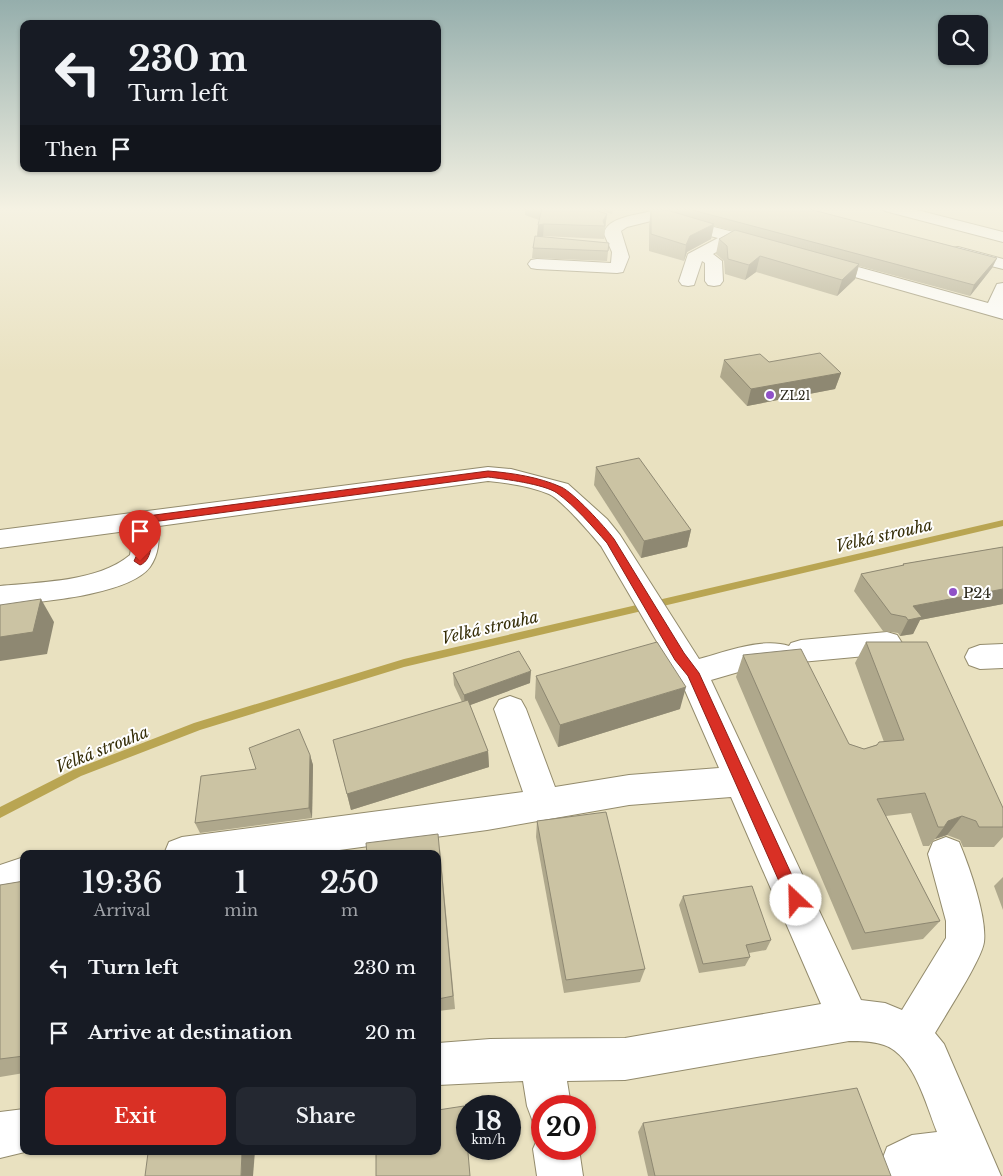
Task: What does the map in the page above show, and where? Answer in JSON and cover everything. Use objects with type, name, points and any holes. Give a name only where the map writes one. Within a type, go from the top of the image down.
[{"type":"lane","points":[[537,264],[614,268],[619,263]]},
{"type":"lane","points":[[688,281],[692,263]]},
{"type":"lane","points":[[713,263],[714,281]]},
{"type":"lane","points":[[825,263],[998,311],[1003,288]]},
{"type":"lane","points":[[0,539],[499,474],[548,485],[563,492],[598,525],[621,558],[680,656],[693,673],[743,781],[848,1020]]},
{"type":"lane","points":[[0,596],[102,581],[127,572],[140,561],[143,555],[147,519]]},
{"type":"lane","points":[[693,673],[742,659],[808,664],[887,643]]},
{"type":"lane","points":[[510,710],[536,778],[544,805]]},
{"type":"lane","points":[[212,850],[487,814],[629,790],[743,781]]},
{"type":"lane","points":[[910,1036],[965,943],[965,921],[946,854]]},
{"type":"lane","points":[[0,884],[20,876]]},
{"type":"lane","points":[[441,1064],[481,1060],[625,1059],[848,1020],[869,1020],[885,1024],[910,1036],[920,1046],[929,1060],[973,1163],[912,1158],[903,1163],[900,1176]]},
{"type":"lane","points":[[542,1061],[547,1095]]},
{"type":"lane","points":[[0,1135],[20,1132]]},
{"type":"lane","points":[[558,1160],[560,1176]]},
{"type":"building","points":[[784,263],[859,264],[842,280]]},
{"type":"building","points":[[891,263],[993,263],[974,285]]},
{"type":"building","points":[[820,353],[841,373],[751,389],[724,360],[760,354],[769,362]]},
{"type":"building","points":[[639,458],[691,530],[644,541],[596,467]]},
{"type":"building","points":[[1003,547],[1003,589],[913,606],[922,617],[908,620],[906,617],[891,614],[861,574],[903,564]]},
{"type":"building","points":[[41,599],[33,632],[0,637],[0,605]]},
{"type":"building","points":[[657,642],[686,687],[560,725],[536,676]]},
{"type":"building","points":[[866,642],[927,642],[1003,808],[1003,827],[979,827],[976,821],[962,816],[948,821],[944,827],[938,827],[925,793],[877,799],[940,921],[865,933],[743,655],[801,649],[849,744],[864,749],[877,745],[879,742],[904,740]]},
{"type":"building","points":[[519,651],[531,671],[464,695],[453,673]]},
{"type":"building","points":[[468,700],[488,751],[347,794],[333,740]]},
{"type":"building","points":[[299,729],[310,755],[309,808],[195,823],[201,776],[256,769],[249,748]]},
{"type":"building","points":[[606,812],[645,969],[566,980],[537,821]]},
{"type":"building","points":[[438,834],[439,850],[367,850],[366,843]]},
{"type":"building","points":[[441,866],[453,996],[441,998]]},
{"type":"building","points":[[20,882],[20,1056],[0,1059],[0,885]]},
{"type":"building","points":[[752,886],[771,940],[746,945],[750,957],[703,964],[683,896]]},
{"type":"building","points":[[857,1088],[891,1176],[655,1176],[643,1123]]},
{"type":"building","points":[[456,1107],[456,1160],[469,1160],[470,1176],[376,1176],[376,1155],[441,1155],[441,1110]]},
{"type":"building","points":[[148,1155],[242,1155],[241,1176],[145,1176]]},
{"type":"waterway","name":"Velká strouha","points":[[0,813],[77,773],[198,726],[404,663],[1003,523]]},
{"type":"place","name":"ZL21","points":[[770,395]]},
{"type":"place","name":"P24","points":[[953,592]]},
{"type":"route","points":[[140,561],[145,548],[147,519],[488,474],[511,476],[559,489],[598,525],[610,541],[685,664],[693,673],[709,704],[796,900]]}]
